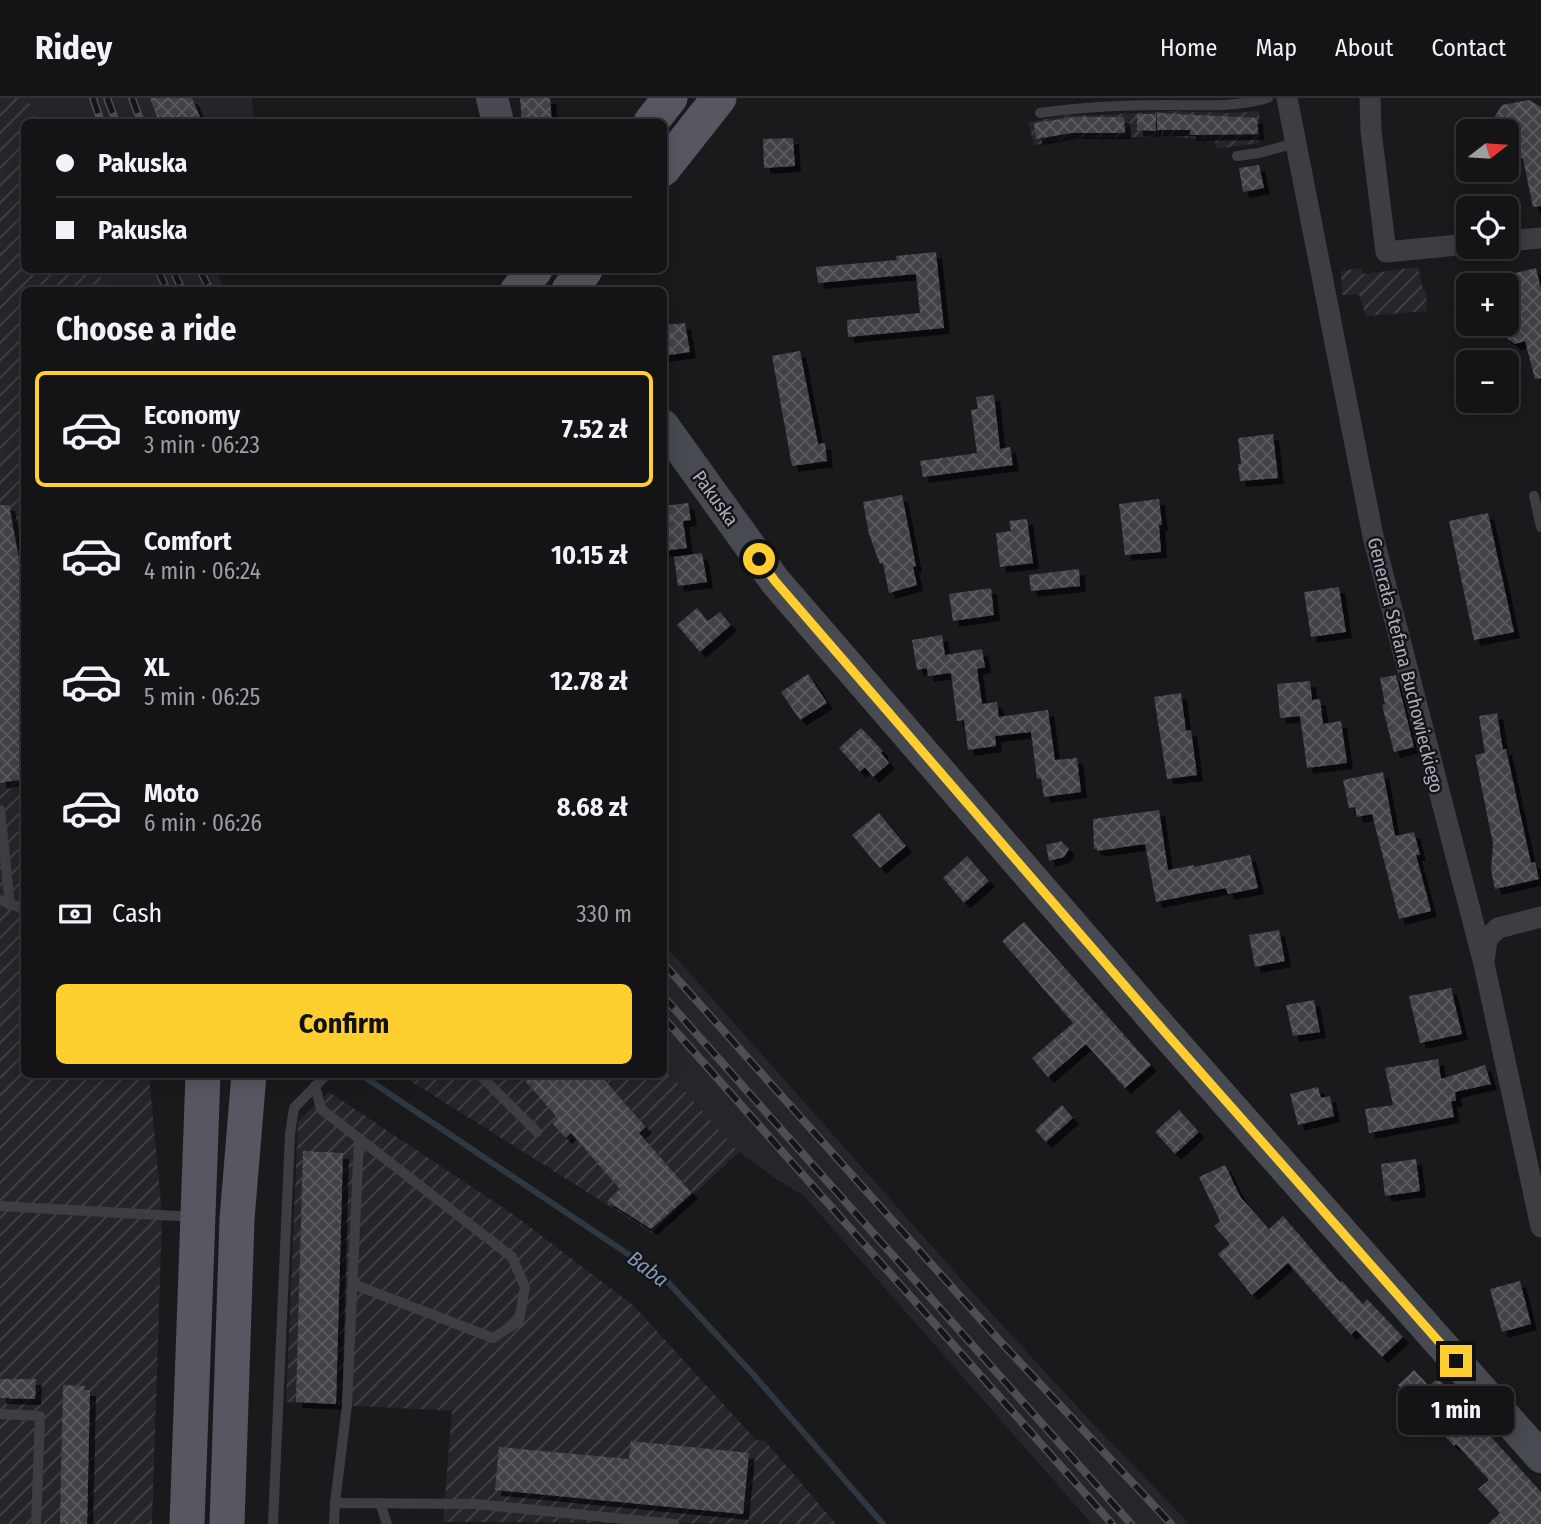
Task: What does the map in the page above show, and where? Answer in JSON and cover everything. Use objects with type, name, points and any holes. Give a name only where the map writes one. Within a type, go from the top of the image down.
[{"type":"main road","points":[[653,119],[670,98]]},
{"type":"main road","points":[[667,164],[719,98]]},
{"type":"main road","points":[[521,287],[532,273]]},
{"type":"main road","points":[[187,1524],[203,1078]]},
{"type":"main road","points":[[226,1524],[237,1219],[249,1078]]},
{"type":"street","points":[[492,98],[497,119]]},
{"type":"street","name":"Generała Stefana Buchowieckiego","points":[[1287,98],[1373,536],[1483,964],[1541,1227]]},
{"type":"street","points":[[1370,98],[1371,131],[1386,252],[1456,245]]},
{"type":"street","points":[[1519,240],[1541,238]]},
{"type":"street","name":"Pakuska","points":[[667,431],[775,581],[1164,1031],[1537,1445]]},
{"type":"street","points":[[1483,964],[1487,939],[1499,928],[1541,917]]},
{"type":"lane","points":[[1040,113],[1129,106],[1236,105],[1268,98]]},
{"type":"lane","points":[[1237,156],[1259,153],[1296,142]]},
{"type":"lane","points":[[1534,495],[1541,527]]},
{"type":"lane","points":[[0,810],[5,902]]},
{"type":"lane","points":[[483,1078],[537,1132]]},
{"type":"lane","points":[[321,1080],[320,1109],[512,1257],[525,1287],[519,1321],[493,1338],[352,1284]]},
{"type":"lane","points":[[274,1524],[290,1134],[294,1108],[321,1080]]},
{"type":"lane","points":[[334,1524],[347,1405],[359,1139]]},
{"type":"lane","points":[[0,1206],[197,1217]]},
{"type":"lane","points":[[0,1414],[40,1416],[36,1524]]},
{"type":"lane","points":[[335,1503],[475,1504],[570,1519],[674,1524]]},
{"type":"lane","points":[[380,1503],[387,1524]]},
{"type":"shaded area","points":[[0,98],[28,98],[35,119],[21,119],[21,273],[99,273],[107,287],[21,287],[21,1078],[149,1078],[162,1215],[152,1524],[0,1524]]},
{"type":"shaded area","points":[[28,98],[252,98],[254,119],[35,119]]},
{"type":"shaded area","points":[[1259,111],[1260,143],[1217,149],[1215,141],[1170,136],[1073,139],[1034,145],[1028,122],[1070,115]]},
{"type":"shaded area","points":[[1418,267],[1423,289],[1426,290],[1427,311],[1366,316],[1359,295],[1342,295],[1341,271],[1361,268],[1363,274]]},
{"type":"shaded area","points":[[99,273],[217,273],[224,287],[107,287]]},
{"type":"shaded area","points":[[667,948],[993,1315],[1190,1524],[1092,1524],[804,1196],[739,1152],[667,1071]]},
{"type":"shaded area","points":[[667,1071],[739,1152],[652,1233],[406,1078],[667,1078]]},
{"type":"shaded area","points":[[329,1092],[514,1215],[634,1306],[756,1440],[765,1441],[836,1524],[443,1522],[452,1411],[286,1402],[298,1121]]},
{"type":"building","points":[[150,98],[192,98],[201,119],[158,119]]},
{"type":"building","points":[[520,98],[550,98],[552,119],[522,119]]},
{"type":"building","points":[[1529,100],[1541,107],[1541,206],[1533,207],[1523,159],[1519,156],[1519,119],[1494,119],[1502,105]]},
{"type":"building","points":[[1157,113],[1257,118],[1258,134],[1190,135],[1190,130],[1157,130]]},
{"type":"building","points":[[1137,114],[1156,114],[1156,131],[1137,130]]},
{"type":"building","points":[[1075,117],[1124,117],[1125,133],[1071,133],[1036,139],[1034,123]]},
{"type":"building","points":[[793,138],[795,166],[764,168],[763,139]]},
{"type":"building","points":[[1259,165],[1264,188],[1243,192],[1239,168]]},
{"type":"building","points":[[936,252],[944,328],[848,337],[847,320],[920,313],[916,274],[818,283],[816,267],[897,260],[896,256]]},
{"type":"building","points":[[1536,268],[1541,289],[1541,378],[1535,379],[1525,341],[1515,344],[1504,336],[1519,336],[1519,273],[1515,273]]},
{"type":"building","points":[[685,323],[690,352],[667,355],[667,325]]},
{"type":"building","points":[[800,351],[818,444],[825,443],[827,461],[792,466],[772,356]]},
{"type":"building","points":[[994,395],[1000,449],[1010,447],[1013,465],[923,477],[920,461],[977,453],[971,410],[978,409],[976,397]]},
{"type":"building","points":[[1273,434],[1278,478],[1240,481],[1238,438]]},
{"type":"building","points":[[902,495],[916,566],[913,567],[917,585],[889,593],[883,563],[880,564],[869,534],[863,502]]},
{"type":"building","points":[[1159,499],[1161,552],[1125,555],[1119,504]]},
{"type":"building","points":[[688,503],[691,520],[683,521],[687,548],[667,550],[667,506]]},
{"type":"building","points":[[0,505],[9,505],[21,570],[21,780],[0,783]]},
{"type":"building","points":[[1488,513],[1514,632],[1474,640],[1449,521]]},
{"type":"building","points":[[1027,519],[1033,563],[1000,567],[996,533],[1011,531],[1009,521]]},
{"type":"building","points":[[702,553],[707,582],[678,586],[674,557]]},
{"type":"building","points":[[1079,569],[1080,586],[1031,591],[1029,575]]},
{"type":"building","points":[[1339,587],[1346,632],[1311,637],[1304,592]]},
{"type":"building","points":[[991,588],[994,615],[953,621],[949,594]]},
{"type":"building","points":[[697,608],[708,621],[720,612],[731,625],[700,652],[677,625]]},
{"type":"building","points":[[942,635],[945,655],[982,649],[985,667],[977,669],[982,704],[997,702],[999,717],[1048,710],[1055,760],[1077,758],[1081,792],[1044,797],[1041,778],[1037,779],[1031,732],[995,736],[996,746],[968,750],[964,720],[957,721],[951,673],[928,676],[927,668],[917,670],[912,640]]},
{"type":"building","points":[[808,674],[827,703],[800,720],[781,692]]},
{"type":"building","points":[[1396,675],[1414,747],[1394,752],[1382,705],[1385,704],[1380,678]]},
{"type":"building","points":[[1310,681],[1312,700],[1320,699],[1323,724],[1341,721],[1347,763],[1307,768],[1300,716],[1280,718],[1277,684]]},
{"type":"building","points":[[1181,693],[1186,731],[1191,730],[1197,775],[1167,779],[1154,697]]},
{"type":"building","points":[[1497,713],[1503,750],[1506,749],[1531,863],[1535,862],[1539,879],[1495,889],[1491,870],[1493,844],[1475,755],[1485,753],[1479,716]]},
{"type":"building","points":[[861,728],[883,751],[881,753],[889,763],[873,777],[865,767],[860,772],[839,748]]},
{"type":"building","points":[[1383,772],[1395,836],[1414,832],[1420,855],[1416,855],[1431,911],[1399,919],[1372,814],[1357,817],[1355,807],[1349,808],[1343,780]]},
{"type":"building","points":[[1159,810],[1168,870],[1250,855],[1258,888],[1228,894],[1226,888],[1156,902],[1145,844],[1097,851],[1097,848],[1094,849],[1093,819]]},
{"type":"building","points":[[879,813],[906,846],[880,868],[852,835]]},
{"type":"building","points":[[1061,841],[1069,849],[1064,857],[1049,861],[1046,845]]},
{"type":"building","points":[[967,856],[989,881],[964,903],[943,878]]},
{"type":"building","points":[[1024,922],[1151,1065],[1125,1088],[1086,1044],[1048,1077],[1032,1058],[1073,1023],[1002,941]]},
{"type":"building","points":[[1279,930],[1285,961],[1255,967],[1249,935]]},
{"type":"building","points":[[1451,988],[1462,1034],[1420,1043],[1409,996]]},
{"type":"building","points":[[1314,1000],[1320,1032],[1293,1036],[1286,1005]]},
{"type":"building","points":[[1438,1059],[1441,1079],[1485,1065],[1491,1084],[1455,1092],[1456,1101],[1451,1101],[1454,1117],[1369,1133],[1365,1109],[1393,1105],[1385,1068]]},
{"type":"building","points":[[523,1078],[603,1078],[646,1127],[639,1133],[692,1193],[651,1229],[607,1201],[620,1189],[571,1133],[566,1138],[552,1123],[558,1118]]},
{"type":"building","points":[[1318,1087],[1321,1098],[1330,1096],[1334,1116],[1298,1125],[1290,1094]]},
{"type":"building","points":[[1062,1105],[1073,1118],[1046,1142],[1035,1130]]},
{"type":"building","points":[[1179,1110],[1199,1132],[1175,1154],[1155,1132]]},
{"type":"building","points":[[303,1151],[343,1153],[336,1404],[296,1402]]},
{"type":"building","points":[[1416,1159],[1420,1191],[1385,1196],[1381,1164]]},
{"type":"building","points":[[1225,1165],[1241,1198],[1269,1229],[1283,1216],[1340,1282],[1342,1281],[1363,1304],[1367,1299],[1403,1337],[1382,1357],[1356,1330],[1351,1335],[1288,1263],[1252,1295],[1218,1254],[1230,1244],[1214,1226],[1220,1221],[1199,1177]]},
{"type":"building","points":[[1520,1281],[1531,1324],[1502,1332],[1490,1289]]},
{"type":"building","points":[[1414,1370],[1429,1386],[1438,1378],[1541,1492],[1541,1524],[1488,1524],[1500,1513],[1478,1489],[1489,1480],[1398,1385]]},
{"type":"building","points":[[0,1379],[36,1379],[35,1399],[0,1398]]},
{"type":"building","points":[[63,1385],[85,1386],[84,1390],[90,1390],[87,1524],[60,1524]]},
{"type":"building","points":[[631,1441],[749,1453],[743,1514],[495,1490],[499,1447],[629,1459]]},
{"type":"waterway","name":"Baba","points":[[366,1078],[665,1279],[751,1372],[883,1524]]},
{"type":"railway","points":[[93,98],[100,119]]},
{"type":"railway","points":[[107,98],[115,119]]},
{"type":"railway","points":[[132,98],[140,119]]},
{"type":"railway","points":[[159,273],[166,287]]},
{"type":"railway","points":[[174,273],[181,287]]},
{"type":"railway","points":[[202,273],[208,287]]},
{"type":"railway","points":[[667,967],[999,1340],[1171,1524]]},
{"type":"railway","points":[[667,1001],[1131,1524]]},
{"type":"railway","points":[[667,1022],[1112,1524]]},
{"type":"route","points":[[759,559],[775,581],[1164,1031],[1456,1361]]}]
